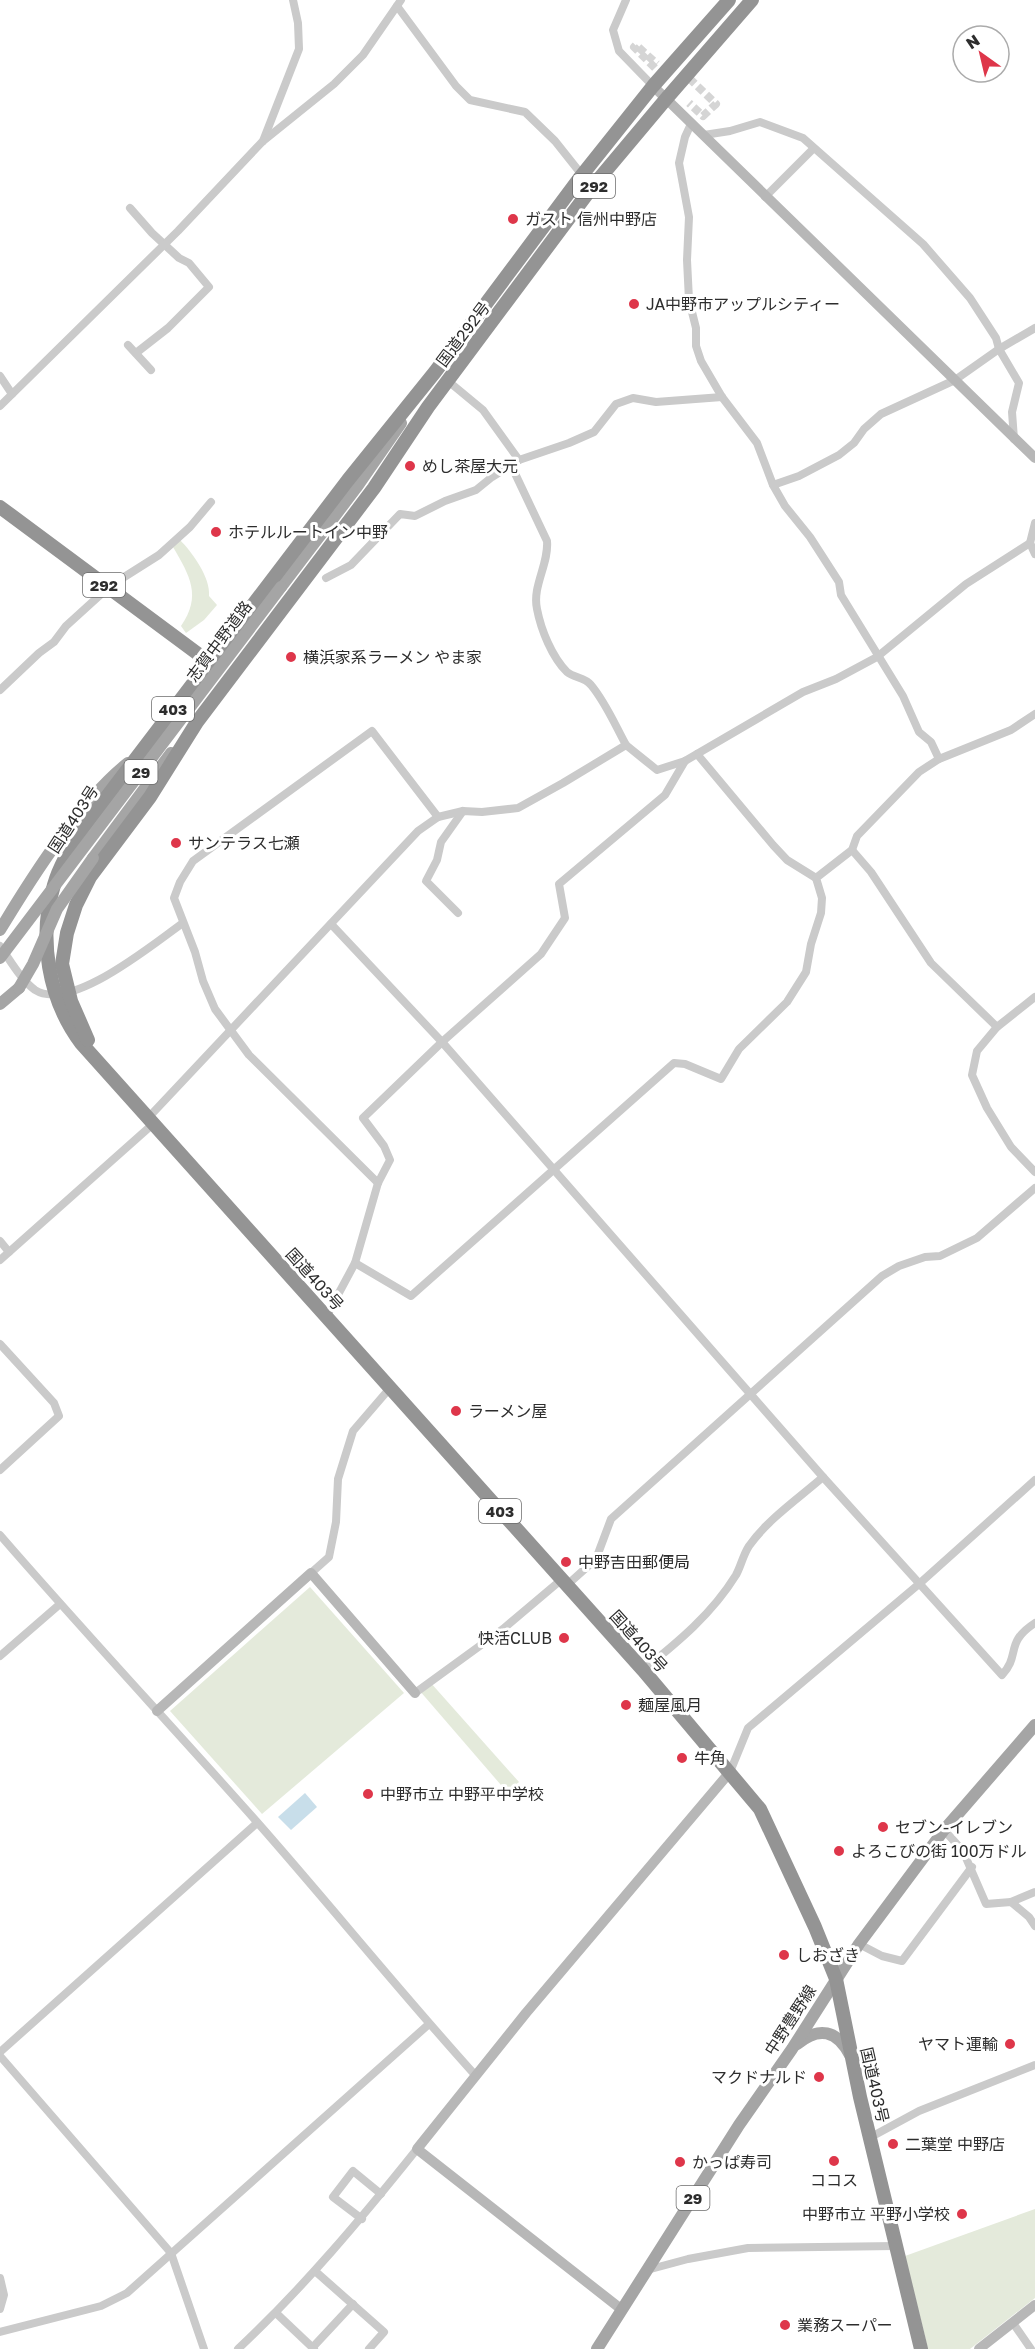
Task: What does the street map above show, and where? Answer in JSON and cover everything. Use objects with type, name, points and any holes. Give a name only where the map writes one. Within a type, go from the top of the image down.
[{"type":"highway","name":"国道292号","points":[[209,662],[348,480],[435,372],[582,175],[653,86],[729,0]]},
{"type":"highway","name":"国道292号","points":[[230,678],[374,488],[448,381],[593,186],[752,0]]},
{"type":"highway","name":"292","points":[[0,507],[230,678]]},
{"type":"highway","name":"国道403号","points":[[62,992],[48,949],[49,907],[54,885],[70,848],[136,756],[209,662]]},
{"type":"highway","name":"国道403号","points":[[230,678],[197,722],[150,797],[90,877],[75,909],[64,948],[63,1014],[75,1035],[150,1121],[644,1670],[760,1809],[777,1842],[836,1979],[851,2059],[921,2349]]},
{"type":"highway","points":[[49,907],[75,909]]},
{"type":"main road","name":"29","points":[[356,488],[435,372]]},
{"type":"main road","name":"29","points":[[356,488],[448,381]]},
{"type":"main road","name":"志賀中野道路","points":[[0,958],[356,488]]},
{"type":"main road","name":"29","points":[[0,1004],[18,988],[33,964],[57,909],[180,741],[197,722]]},
{"type":"main road","name":"29","points":[[0,930],[41,867],[108,780],[136,756]]},
{"type":"main road","name":"中野豊野線","points":[[597,2349],[739,2125],[792,2049],[859,1944],[944,1830],[1035,1725]]},
{"type":"main road","points":[[792,2049],[805,2038],[828,2033],[838,2037],[851,2059]]},
{"type":"street","points":[[262,142],[299,49],[298,23],[293,0]]},
{"type":"street","points":[[626,0],[613,30],[619,51],[765,197],[1035,458]]},
{"type":"street","points":[[0,406],[164,244],[262,142],[334,84],[363,55],[399,3],[456,86],[470,100],[525,112],[555,141],[582,175]]},
{"type":"street","points":[[704,135],[730,131],[760,122],[802,138],[923,244],[970,298],[996,338],[999,349],[1019,383],[1012,412],[1014,439]]},
{"type":"street","points":[[691,124],[685,137],[679,163],[689,217],[688,300],[696,328],[696,346],[701,361],[722,397],[757,443],[773,485],[838,582],[841,595],[903,696],[919,732],[931,742],[939,759]]},
{"type":"street","points":[[765,197],[813,149]]},
{"type":"street","points":[[130,208],[179,258],[189,263],[209,287],[168,327],[136,353]]},
{"type":"street","points":[[773,485],[799,476],[840,455],[881,414],[956,380],[999,349],[1035,328]]},
{"type":"street","points":[[128,345],[151,370]]},
{"type":"street","points":[[0,376],[12,394]]},
{"type":"street","points":[[448,381],[483,410],[515,463],[547,541],[548,554],[539,578],[536,607],[555,655],[568,673],[589,682],[609,712],[626,745],[657,770],[685,761],[803,692],[836,679],[877,657],[966,584],[1030,543]]},
{"type":"street","points":[[326,578],[351,565],[400,514],[415,516],[445,501],[476,490],[515,463],[594,432],[616,404],[633,398],[656,402],[722,397]]},
{"type":"street","points":[[0,690],[54,642],[66,626],[108,588],[159,555],[190,527],[211,502]]},
{"type":"street","points":[[1035,523],[1030,543],[1035,554]]},
{"type":"street","points":[[816,878],[852,850],[857,836],[919,772],[939,759],[1011,730],[1035,714]]},
{"type":"street","points":[[378,1183],[249,1055],[215,1009],[202,981],[195,952],[174,898],[180,882],[193,861],[372,731],[438,818]]},
{"type":"street","points":[[0,1260],[150,1121],[231,1030],[418,831],[438,818],[463,811],[482,812],[518,807],[626,745]]},
{"type":"street","points":[[355,1263],[411,1296],[674,1064],[685,1064],[721,1079],[739,1049],[787,1002],[806,972],[811,945],[821,913],[822,898],[816,878],[787,860],[697,754]]},
{"type":"street","points":[[326,1317],[355,1263],[378,1183],[390,1160],[384,1146],[363,1118],[442,1042],[541,954],[565,918],[559,884],[665,795],[685,761]]},
{"type":"street","points":[[458,913],[426,881],[437,860],[441,843],[463,811]]},
{"type":"street","points":[[852,850],[871,872],[931,963],[997,1027]]},
{"type":"street","points":[[0,946],[34,988],[45,993],[62,992],[98,981],[183,923]]},
{"type":"street","points":[[331,924],[442,1042],[823,1477],[1002,1676],[1009,1668],[1013,1647],[1021,1632],[1035,1623]]},
{"type":"street","points":[[1035,997],[997,1027],[977,1052],[972,1075],[987,1108],[1011,1147],[1035,1172]]},
{"type":"street","points":[[311,1573],[415,1693],[596,1559],[611,1519],[882,1276],[899,1266],[925,1257],[940,1256],[977,1238],[1035,1188]]},
{"type":"street","points":[[0,1241],[9,1252]]},
{"type":"street","points":[[0,1344],[54,1403],[59,1416],[0,1470]]},
{"type":"street","points":[[157,1711],[329,1557],[336,1522],[338,1479],[353,1431],[390,1388]]},
{"type":"street","points":[[644,1670],[675,1645],[712,1608],[736,1574],[749,1547],[768,1526],[823,1477]]},
{"type":"street","points":[[238,2349],[276,2313],[362,2219],[581,1947],[730,1772],[748,1728],[919,1584],[1035,1480]]},
{"type":"street","points":[[0,1535],[257,1823],[476,2076]]},
{"type":"street","points":[[0,1656],[60,1604]]},
{"type":"street","points":[[204,2349],[171,2253],[0,2054],[257,1823]]},
{"type":"street","points":[[944,1830],[963,1851],[972,1867],[986,1904],[1011,1902],[1035,1892]]},
{"type":"street","points":[[859,1944],[882,1956],[902,1961],[972,1867]]},
{"type":"street","points":[[1011,1902],[1029,1917],[1035,1926]]},
{"type":"street","points":[[0,2332],[100,2306],[128,2293],[429,2024]]},
{"type":"street","points":[[871,2137],[919,2111],[1035,2065]]},
{"type":"street","points":[[417,2149],[621,2309]]},
{"type":"street","points":[[362,2219],[333,2197],[353,2172],[381,2194]]},
{"type":"street","points":[[647,2270],[688,2259],[748,2248],[896,2246]]},
{"type":"street","points":[[315,2271],[384,2332],[369,2349]]},
{"type":"street","points":[[0,2278],[4,2295],[0,2309]]},
{"type":"street","points":[[276,2313],[314,2348],[353,2304]]},
{"type":"street","points":[[979,2349],[1035,2306]]},
{"type":"street","points":[[1013,2323],[1031,2349]]},
{"type":"green space","points":[[180,540],[200,566],[207,581],[209,596],[217,605],[204,620],[186,633],[181,626],[191,605],[192,595],[189,577],[173,547]]},
{"type":"green space","points":[[310,1587],[404,1693],[262,1814],[170,1711]]},
{"type":"green space","points":[[430,1682],[519,1782],[507,1792],[419,1690]]},
{"type":"green space","points":[[1035,2209],[1035,2298],[970,2349],[928,2349],[905,2256]]},
{"type":"water","points":[[305,1793],[317,1807],[291,1830],[278,1817]]},
{"type":"tunnel","points":[[655,68],[634,47],[636,45],[657,64]]},
{"type":"tunnel","points":[[689,78],[716,104],[703,116],[689,103]]},
{"type":"place","name":"ガスト 信州中野店","points":[[513,219]]},
{"type":"place","name":"JA中野市アップルシティー","points":[[634,304]]},
{"type":"place","name":"めし茶屋大元","points":[[410,466]]},
{"type":"place","name":"ホテルルートイン中野","points":[[216,532]]},
{"type":"place","name":"横浜家系ラーメン やま家","points":[[291,657]]},
{"type":"place","name":"サンテラス七瀬","points":[[176,843]]},
{"type":"place","name":"ラーメン屋","points":[[456,1411]]},
{"type":"place","name":"中野吉田郵便局","points":[[566,1562]]},
{"type":"place","name":"快活CLUB","points":[[564,1638]]},
{"type":"place","name":"麺屋風月","points":[[626,1705]]},
{"type":"place","name":"牛角","points":[[682,1758]]},
{"type":"place","name":"中野市立 中野平中学校","points":[[368,1794]]},
{"type":"place","name":"セブン-イレブン","points":[[883,1827]]},
{"type":"place","name":"よろこびの街 100万ドル","points":[[839,1851]]},
{"type":"place","name":"しおざき","points":[[784,1955]]},
{"type":"place","name":"ヤマト運輸","points":[[1010,2044]]},
{"type":"place","name":"マクドナルド","points":[[819,2077]]},
{"type":"place","name":"二葉堂 中野店","points":[[893,2144]]},
{"type":"place","name":"ココス","points":[[834,2161]]},
{"type":"place","name":"かっぱ寿司","points":[[680,2162]]},
{"type":"place","name":"中野市立 平野小学校","points":[[962,2214]]},
{"type":"place","name":"業務スーパー","points":[[785,2325]]}]
